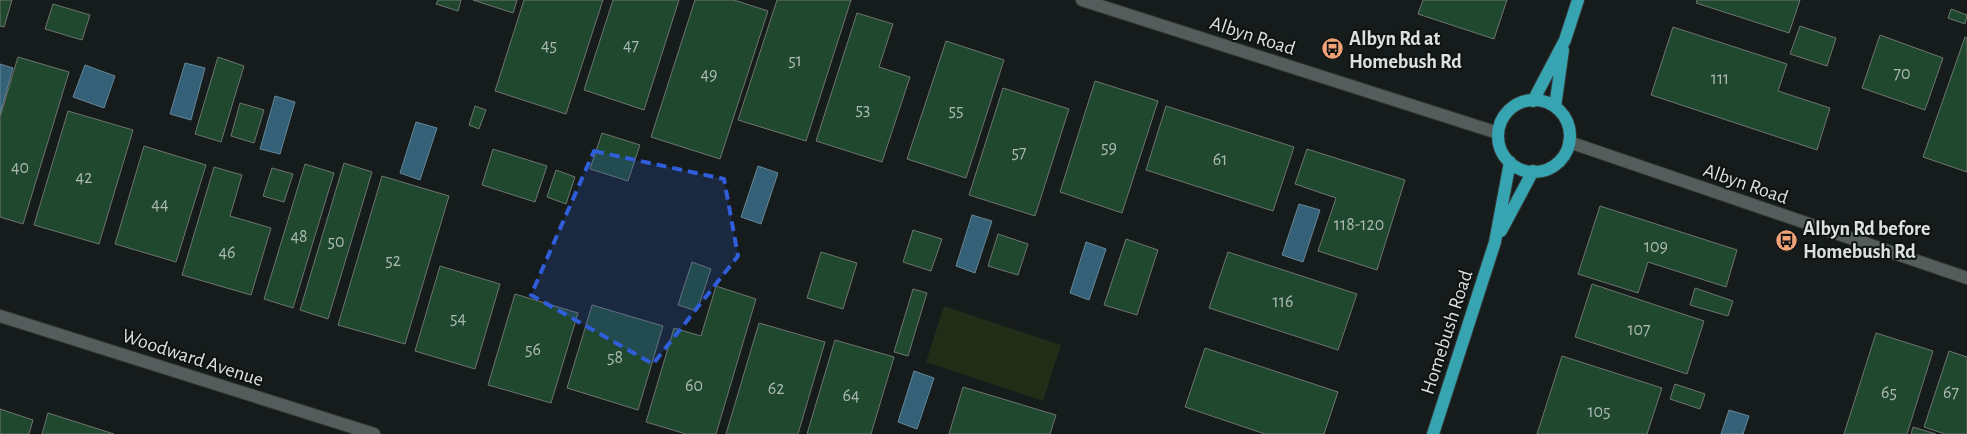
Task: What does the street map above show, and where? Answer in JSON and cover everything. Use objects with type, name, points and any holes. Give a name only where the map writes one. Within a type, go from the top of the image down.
[{"type":"main road","points":[[1534,100],[1565,40],[1578,0]]},
{"type":"main road","points":[[1555,107],[1565,40]]},
{"type":"main road","points":[[1534,100],[1545,102],[1555,107],[1566,119],[1569,142],[1559,161],[1547,170],[1533,171],[1520,169],[1510,162],[1501,149],[1498,133],[1504,116],[1510,110],[1525,102],[1534,100]]},
{"type":"main road","name":"Homebush Road","points":[[1432,434],[1495,242],[1510,162]]},
{"type":"main road","name":"Homebush Road","points":[[1495,242],[1533,171]]},
{"type":"street","name":"Albyn Road","points":[[1082,0],[1498,133]]},
{"type":"street","name":"Albyn Road","points":[[1569,142],[1967,278]]},
{"type":"street","name":"Woodward Avenue","points":[[0,316],[374,434]]},
{"type":"highlighted area","points":[[594,151],[724,179],[738,256],[653,364],[531,295]]},
{"type":"green space","points":[[944,306],[1061,345],[1043,401],[926,362]]},
{"type":"water","points":[[185,63],[205,68],[191,120],[170,114]]},
{"type":"water","points":[[0,64],[13,68],[0,114]]},
{"type":"water","points":[[85,65],[115,76],[104,108],[73,97]]},
{"type":"water","points":[[275,96],[295,102],[280,154],[260,149]]},
{"type":"water","points":[[416,122],[437,128],[420,180],[400,173]]},
{"type":"water","points":[[758,166],[778,173],[761,224],[741,217]]},
{"type":"water","points":[[1299,204],[1320,210],[1303,262],[1282,255]]},
{"type":"water","points":[[972,215],[992,221],[975,273],[956,266]]},
{"type":"water","points":[[1086,242],[1106,249],[1089,300],[1070,293]]},
{"type":"water","points":[[914,371],[934,378],[917,429],[898,422]]},
{"type":"water","points":[[1729,410],[1749,416],[1743,434],[1721,434]]},
{"type":"building","points":[[0,0],[12,0],[4,27],[0,26]]},
{"type":"building","points":[[438,0],[461,0],[458,11],[436,4]]},
{"type":"building","points":[[473,0],[517,0],[513,13]]},
{"type":"building","points":[[524,0],[603,0],[566,114],[495,91]]},
{"type":"building","points":[[613,0],[679,0],[644,110],[584,90]]},
{"type":"building","points":[[695,0],[734,0],[768,11],[720,159],[651,137]]},
{"type":"building","points":[[777,0],[851,0],[806,141],[738,120]]},
{"type":"building","points":[[1423,0],[1507,0],[1494,39],[1418,14]]},
{"type":"building","points":[[1697,0],[1800,0],[1789,33],[1696,3]]},
{"type":"building","points":[[53,4],[90,15],[82,40],[45,29]]},
{"type":"building","points":[[1951,9],[1967,15],[1965,24],[1948,18]]},
{"type":"building","points":[[857,13],[893,24],[879,67],[910,77],[882,162],[816,141]]},
{"type":"building","points":[[1800,26],[1836,38],[1827,66],[1790,54]]},
{"type":"building","points":[[1673,27],[1787,64],[1778,91],[1830,108],[1817,150],[1651,95]]},
{"type":"building","points":[[1880,35],[1943,58],[1925,110],[1862,88]]},
{"type":"building","points":[[1965,37],[1967,38],[1967,172],[1923,157]]},
{"type":"building","points":[[946,41],[1004,60],[966,178],[907,159]]},
{"type":"building","points":[[18,57],[69,72],[23,224],[0,217],[0,117]]},
{"type":"building","points":[[218,57],[244,66],[221,142],[195,134]]},
{"type":"building","points":[[1095,81],[1158,101],[1122,213],[1060,192]]},
{"type":"building","points":[[1003,88],[1069,109],[1035,216],[969,195]]},
{"type":"building","points":[[240,103],[264,110],[254,143],[231,136]]},
{"type":"building","points":[[475,106],[486,110],[479,129],[469,125]]},
{"type":"building","points":[[1166,106],[1294,147],[1273,211],[1146,170]]},
{"type":"building","points":[[68,111],[133,130],[99,244],[34,225]]},
{"type":"building","points":[[602,133],[640,145],[628,181],[590,169]]},
{"type":"building","points":[[144,146],[206,165],[176,262],[115,244]]},
{"type":"building","points":[[493,149],[547,166],[535,202],[482,185]]},
{"type":"building","points":[[1307,149],[1405,180],[1377,270],[1318,251],[1336,198],[1295,184]]},
{"type":"building","points":[[344,163],[372,172],[328,319],[300,310]]},
{"type":"building","points":[[305,164],[334,173],[293,308],[264,299]]},
{"type":"building","points":[[214,167],[242,175],[230,216],[271,228],[251,295],[182,275]]},
{"type":"building","points":[[272,168],[293,174],[284,202],[263,196]]},
{"type":"building","points":[[556,170],[575,177],[566,204],[547,197]]},
{"type":"building","points":[[382,176],[449,196],[405,344],[338,325]]},
{"type":"building","points":[[1600,206],[1737,250],[1726,287],[1648,262],[1638,293],[1578,274]]},
{"type":"building","points":[[913,230],[942,239],[931,271],[903,262]]},
{"type":"building","points":[[998,234],[1028,244],[1018,275],[988,266]]},
{"type":"building","points":[[1126,239],[1158,250],[1137,315],[1104,305]]},
{"type":"building","points":[[821,252],[857,263],[843,309],[807,298]]},
{"type":"building","points":[[1228,252],[1357,294],[1338,350],[1209,308]]},
{"type":"building","points":[[692,262],[711,269],[697,311],[678,305]]},
{"type":"building","points":[[440,266],[500,284],[475,369],[415,351]]},
{"type":"building","points":[[1592,284],[1704,321],[1687,374],[1575,337]]},
{"type":"building","points":[[716,286],[756,299],[716,434],[686,434],[646,422],[674,328],[701,336]]},
{"type":"building","points":[[1695,288],[1733,301],[1728,316],[1690,305]]},
{"type":"building","points":[[913,289],[927,293],[908,356],[894,352]]},
{"type":"building","points":[[515,294],[578,313],[551,403],[488,385]]},
{"type":"building","points":[[592,305],[663,326],[638,410],[567,388]]},
{"type":"building","points":[[759,323],[825,342],[798,434],[726,434]]},
{"type":"building","points":[[1876,333],[1933,351],[1907,434],[1844,434]]},
{"type":"building","points":[[835,340],[894,357],[871,434],[807,434]]},
{"type":"building","points":[[1205,348],[1338,392],[1324,434],[1265,434],[1185,407]]},
{"type":"building","points":[[1949,351],[1967,357],[1967,434],[1945,434],[1924,427]]},
{"type":"building","points":[[1562,356],[1662,388],[1647,434],[1537,434]]},
{"type":"building","points":[[1675,384],[1705,394],[1700,409],[1670,399]]},
{"type":"building","points":[[963,387],[1056,415],[1050,434],[949,434]]},
{"type":"building","points":[[0,409],[33,420],[29,434],[0,434]]},
{"type":"building","points":[[48,413],[114,434],[42,434]]},
{"type":"building","points":[[1913,427],[1936,434],[1911,434]]},
{"type":"place","name":"Albyn Rd at Homebush Rd","points":[[1333,49]]},
{"type":"place","name":"Albyn Rd before Homebush Rd","points":[[1787,240]]}]
